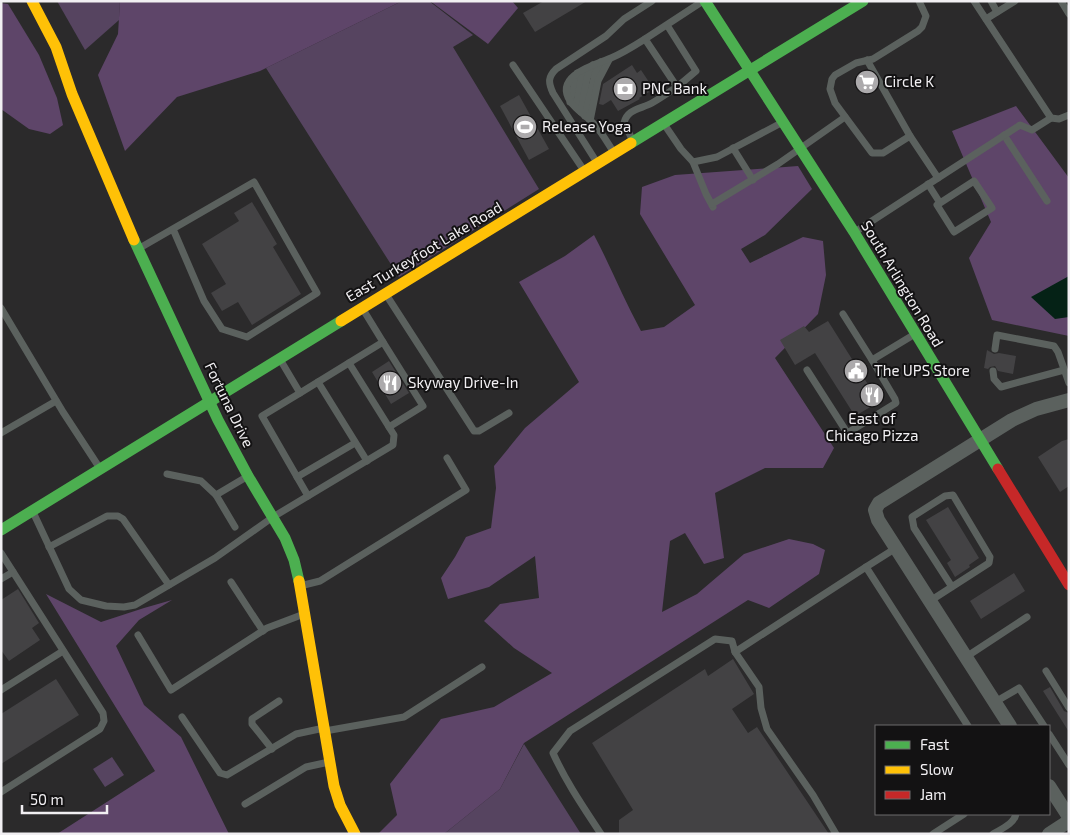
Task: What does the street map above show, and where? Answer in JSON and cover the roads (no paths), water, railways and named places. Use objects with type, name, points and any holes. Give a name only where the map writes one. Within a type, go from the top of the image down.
[{"type":"main road","name":"Fortuna Drive","points":[[32,1],[56,47],[79,111],[138,250],[209,402],[248,476],[285,538],[294,560],[334,786],[340,806],[355,834]]},
{"type":"main road","name":"South Arlington Road","points":[[704,1],[750,69],[854,232],[1069,585]]},
{"type":"main road","name":"East Turkeyfoot Lake Road","points":[[1,530],[863,1]]},
{"type":"street","points":[[1009,725],[878,520],[876,507],[879,503],[979,439],[1012,420],[1036,408],[1069,400]]},
{"type":"street","points":[[1050,788],[1069,817]]},
{"type":"street","points":[[1049,834],[1069,821]]},
{"type":"lane","points":[[597,164],[548,84],[550,75],[606,36],[624,19],[652,1]]},
{"type":"lane","points":[[615,153],[567,94],[570,78],[593,64],[626,52],[704,1]]},
{"type":"lane","points":[[910,136],[883,153],[872,153],[835,104],[831,94],[832,79],[835,75],[856,63],[884,52],[918,31],[926,16],[919,1]]},
{"type":"lane","points":[[974,1],[1051,118]]},
{"type":"lane","points":[[991,1],[998,12]]},
{"type":"lane","points":[[986,19],[1015,1]]},
{"type":"lane","points":[[1061,1],[1069,14]]},
{"type":"lane","points":[[633,142],[624,124],[625,118],[638,108],[652,103],[677,87],[696,71],[667,26]]},
{"type":"lane","points":[[645,39],[677,87]]},
{"type":"lane","points":[[867,60],[910,136],[938,178]]},
{"type":"lane","points":[[581,111],[598,81],[605,61]]},
{"type":"lane","points":[[581,111],[587,78],[593,64]]},
{"type":"lane","points":[[513,65],[585,172]]},
{"type":"lane","points":[[581,111],[581,80],[586,69]]},
{"type":"lane","points":[[854,232],[1020,125],[1032,130],[1051,118],[1059,119],[1069,115]]},
{"type":"lane","points":[[664,123],[680,149],[693,162],[713,206],[845,117]]},
{"type":"lane","points":[[693,162],[717,157],[784,122]]},
{"type":"lane","points":[[1004,135],[1047,201]]},
{"type":"lane","points":[[733,148],[753,180]]},
{"type":"lane","points":[[974,181],[992,208],[954,232],[937,205],[940,203],[974,181]]},
{"type":"lane","points":[[138,250],[254,182],[317,293],[248,337],[222,329],[204,302],[173,230]]},
{"type":"lane","points":[[928,184],[940,203]]},
{"type":"lane","points":[[385,294],[474,430],[478,431],[509,413]]},
{"type":"lane","points":[[1,308],[56,401],[100,469]]},
{"type":"lane","points":[[362,308],[423,406],[388,427]]},
{"type":"lane","points":[[807,370],[846,431],[849,432],[896,403],[843,314]]},
{"type":"lane","points":[[872,360],[915,334]]},
{"type":"lane","points":[[995,349],[997,335],[1054,346],[1069,383]]},
{"type":"lane","points":[[308,496],[262,416],[383,342]]},
{"type":"lane","points":[[280,358],[300,393]]},
{"type":"lane","points":[[33,510],[69,589],[81,600],[106,606],[124,607],[134,605],[216,558],[273,517],[393,445],[394,435],[349,363]]},
{"type":"lane","points":[[992,371],[994,378],[1001,387],[1064,370]]},
{"type":"lane","points":[[318,382],[367,461]]},
{"type":"lane","points":[[1,433],[56,401]]},
{"type":"lane","points":[[297,477],[355,442]]},
{"type":"lane","points":[[300,586],[320,581],[466,490],[447,458]]},
{"type":"lane","points":[[168,474],[201,481],[216,495],[235,528]]},
{"type":"lane","points":[[216,495],[248,476]]},
{"type":"lane","points":[[930,601],[952,587],[988,563],[990,557],[953,495],[945,496],[912,517],[914,528],[952,587]]},
{"type":"lane","points":[[49,547],[107,516],[118,516],[123,519],[169,585]]},
{"type":"lane","points":[[736,652],[896,548]]},
{"type":"lane","points":[[1,553],[103,714],[104,721],[100,729],[1,792]]},
{"type":"lane","points":[[866,567],[967,725]]},
{"type":"lane","points":[[1,579],[13,572]]},
{"type":"lane","points":[[231,582],[263,631]]},
{"type":"lane","points":[[138,635],[171,690],[263,631],[305,614]]},
{"type":"lane","points":[[966,657],[1027,617]]},
{"type":"lane","points":[[601,834],[566,781],[553,754],[558,745],[570,730],[715,639],[732,641],[736,652],[759,687],[761,708],[767,729],[813,796],[836,834]]},
{"type":"lane","points":[[1,690],[63,651]]},
{"type":"lane","points":[[182,716],[220,774],[227,775],[296,734],[404,717],[482,667]]},
{"type":"lane","points":[[1046,671],[1069,708]]},
{"type":"lane","points":[[995,702],[1019,688],[1043,725]]},
{"type":"lane","points":[[272,749],[252,724],[252,719],[279,701]]},
{"type":"lane","points":[[1050,736],[1069,765]]},
{"type":"lane","points":[[246,804],[306,767],[329,762]]},
{"type":"lane","points":[[933,834],[962,815]]},
{"type":"lane","points":[[993,834],[1008,824],[1016,815]]},
{"type":"place","name":"Circle K","points":[[867,82]]},
{"type":"place","name":"PNC Bank","points":[[625,89]]},
{"type":"place","name":"Release Yoga","points":[[525,127]]},
{"type":"place","name":"The UPS Store","points":[[856,371]]},
{"type":"place","name":"Skyway Drive-In","points":[[390,383]]},
{"type":"place","name":"East of Chicago Pizza","points":[[872,395]]}]
